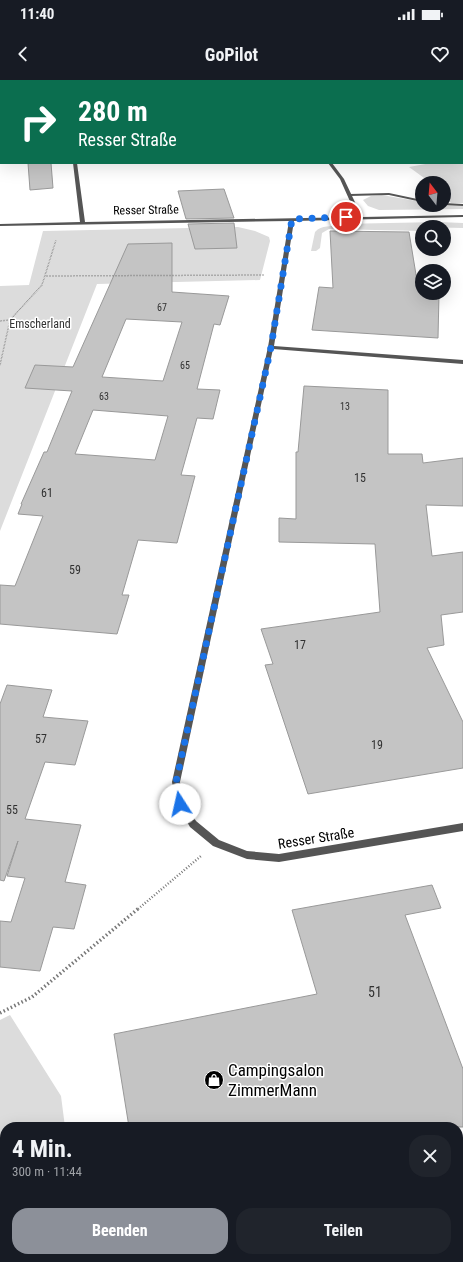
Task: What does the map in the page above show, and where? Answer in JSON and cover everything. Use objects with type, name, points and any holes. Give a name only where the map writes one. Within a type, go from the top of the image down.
[{"type":"street","points":[[76,164],[83,223]]},
{"type":"street","points":[[331,164],[342,179],[360,217]]},
{"type":"street","points":[[350,195],[390,194],[415,199]]},
{"type":"street","points":[[451,204],[463,205]]},
{"type":"street","name":"Resser Straße","points":[[0,225],[463,216]]},
{"type":"street","name":"Resser Straße","points":[[292,219],[271,347],[176,782],[180,804],[193,824],[216,843],[247,855],[279,858],[463,827]]},
{"type":"street","points":[[271,347],[463,362]]},
{"type":"path","points":[[0,365],[2,363],[10,320],[42,285],[46,276],[59,224]]},
{"type":"path","points":[[46,276],[284,275]]},
{"type":"path","points":[[0,321],[10,320]]},
{"type":"path","points":[[0,1013],[32,997],[216,843]]},
{"type":"green space","points":[[426,164],[463,164],[463,203],[451,203],[451,176],[421,176],[409,167]]},
{"type":"green space","points":[[382,195],[415,201],[415,210],[379,210],[368,206],[363,200],[371,196]]},
{"type":"green space","points":[[451,206],[463,206],[463,209],[451,209]]},
{"type":"green space","points":[[415,222],[415,231],[329,229],[322,233],[320,248],[316,251],[311,251],[315,232],[324,227],[340,224]]},
{"type":"green space","points":[[451,222],[463,223],[463,228],[451,228]]},
{"type":"green space","name":"Emscherland","points":[[238,227],[255,231],[269,237],[270,241],[260,280],[97,284],[0,531],[0,286],[29,285],[43,231]]},
{"type":"green space","points":[[10,1015],[61,1096],[64,1122],[0,1122],[0,1020]]},
{"type":"building","points":[[28,164],[51,164],[53,188],[30,190]]},
{"type":"building","points":[[224,189],[234,218],[186,219],[178,191]]},
{"type":"building","points":[[234,223],[237,248],[195,249],[188,224]]},
{"type":"building","points":[[330,231],[409,232],[415,269],[415,300],[439,300],[438,338],[312,330],[319,287],[333,288]]},
{"type":"building","points":[[172,243],[172,292],[229,296],[220,325],[214,324],[197,389],[220,390],[213,419],[197,418],[181,475],[195,476],[177,543],[138,540],[122,595],[129,595],[117,634],[0,624],[0,585],[15,586],[43,516],[18,514],[21,504],[44,452],[47,452],[72,391],[25,388],[35,365],[73,367],[128,244]],"holes":[[[126,319],[182,322],[163,381],[102,377]],[[93,410],[168,416],[155,460],[75,454]]]},
{"type":"building","points":[[304,386],[388,390],[388,454],[422,454],[423,463],[463,458],[463,506],[426,505],[432,556],[463,552],[463,612],[441,615],[444,645],[427,648],[463,722],[463,768],[308,794],[265,665],[273,664],[261,629],[380,612],[375,544],[279,542],[279,518],[296,519],[296,452],[298,452]]},
{"type":"building","points":[[7,685],[52,690],[43,717],[88,721],[75,765],[45,762],[25,819],[81,825],[65,882],[86,885],[74,929],[53,927],[40,971],[0,967],[0,921],[11,922],[25,878],[7,876],[18,841],[4,881],[0,880],[0,704]]},
{"type":"building","points":[[432,885],[441,908],[405,915],[463,1069],[463,1122],[128,1122],[114,1034],[317,994],[292,910]]},
{"type":"place","name":"Campingsalon ZimmerMann","points":[[214,1080]]},
{"type":"route","points":[[180,804],[176,782],[180,761],[271,347],[292,219],[346,217]]}]
